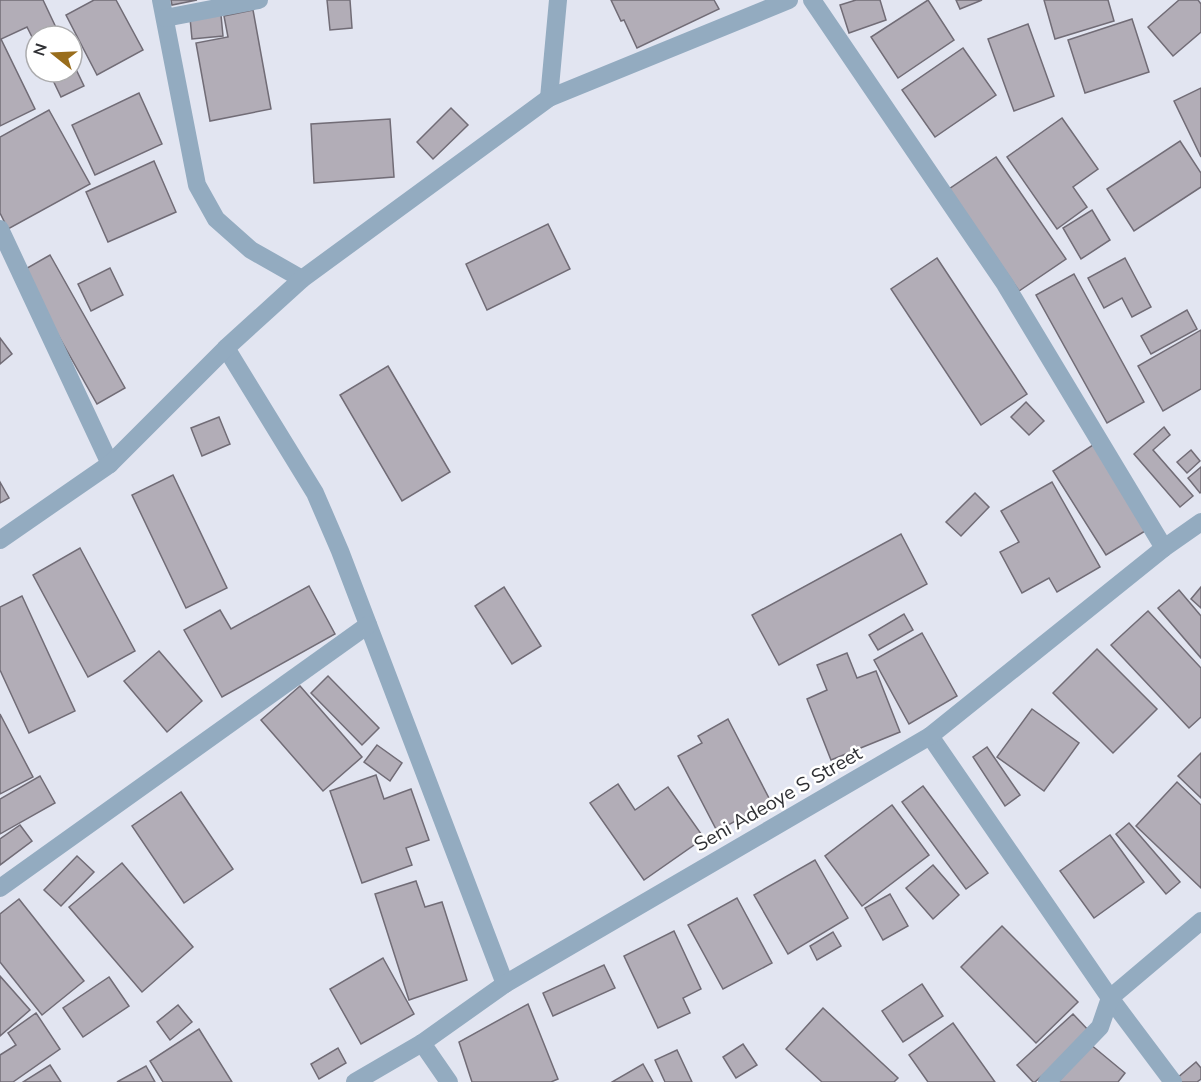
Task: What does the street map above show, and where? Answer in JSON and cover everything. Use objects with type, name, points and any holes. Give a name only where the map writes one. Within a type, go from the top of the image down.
[{"type":"street","points":[[161,0],[197,185],[216,219],[251,250],[303,279]]},
{"type":"street","points":[[165,18],[259,0]]},
{"type":"street","points":[[549,98],[558,0]]},
{"type":"street","points":[[0,540],[110,464],[226,348],[303,279],[549,98],[789,0]]},
{"type":"street","points":[[812,0],[1005,284],[1164,548]]},
{"type":"street","points":[[0,229],[110,464]]},
{"type":"street","points":[[226,348],[315,493],[340,552],[505,984]]},
{"type":"street","name":"Seni Adeoye S Street","points":[[355,1082],[422,1043],[505,984],[930,736],[1164,548],[1201,522]]},
{"type":"street","points":[[0,888],[368,625]]},
{"type":"street","points":[[930,736],[1110,998],[1173,1082]]},
{"type":"street","points":[[1047,1082],[1100,1027],[1110,998],[1201,921]]},
{"type":"street","points":[[422,1043],[449,1082]]},
{"type":"building","points":[[0,0],[43,0],[54,24],[24,24],[24,28],[1,39],[35,109],[0,126]]},
{"type":"building","points":[[94,0],[116,0],[143,50],[97,75],[84,50],[84,24],[71,24],[66,15]]},
{"type":"building","points":[[171,0],[197,0],[172,5]]},
{"type":"building","points":[[327,0],[350,0],[352,28],[330,30]]},
{"type":"building","points":[[611,0],[714,0],[719,9],[637,48],[624,20],[621,21]]},
{"type":"building","points":[[856,0],[880,0],[886,20],[849,33],[840,5]]},
{"type":"building","points":[[928,0],[954,40],[898,78],[871,37]]},
{"type":"building","points":[[956,0],[982,0],[960,9]]},
{"type":"building","points":[[1044,0],[1108,0],[1114,21],[1055,39]]},
{"type":"building","points":[[1179,0],[1198,0],[1201,4],[1201,32],[1173,56],[1148,27]]},
{"type":"building","points":[[253,10],[271,109],[210,121],[196,43],[228,37],[224,16]]},
{"type":"building","points":[[221,15],[223,36],[192,39],[190,18]]},
{"type":"building","points":[[1132,19],[1149,72],[1085,93],[1068,40]]},
{"type":"building","points":[[1028,24],[1054,96],[1014,111],[988,39]]},
{"type":"building","points":[[963,48],[996,95],[935,137],[902,90]]},
{"type":"building","points":[[55,84],[83,84],[84,86],[61,97]]},
{"type":"building","points":[[1201,88],[1201,157],[1174,101]]},
{"type":"building","points":[[139,93],[162,144],[95,175],[72,125]]},
{"type":"building","points":[[451,108],[468,125],[433,159],[417,142]]},
{"type":"building","points":[[49,110],[90,184],[8,229],[0,213],[0,137]]},
{"type":"building","points":[[1062,118],[1098,169],[1073,187],[1087,207],[1057,229],[1007,157]]},
{"type":"building","points":[[390,119],[394,177],[314,183],[311,124]]},
{"type":"building","points":[[1180,141],[1201,173],[1201,187],[1134,231],[1107,189]]},
{"type":"building","points":[[996,157],[1066,259],[1019,291],[949,189]]},
{"type":"building","points":[[154,161],[176,212],[108,242],[86,192]]},
{"type":"building","points":[[1092,210],[1110,240],[1081,259],[1063,228]]},
{"type":"building","points":[[548,224],[570,269],[487,310],[466,264]]},
{"type":"building","points":[[50,255],[125,388],[97,404],[22,271]]},
{"type":"building","points":[[937,258],[1027,394],[981,425],[891,289]]},
{"type":"building","points":[[1125,258],[1151,307],[1132,317],[1122,298],[1104,308],[1088,278]]},
{"type":"building","points":[[110,268],[123,295],[91,311],[78,284]]},
{"type":"building","points":[[1074,274],[1144,402],[1107,423],[1036,295]]},
{"type":"building","points":[[1187,310],[1197,329],[1151,354],[1141,336]]},
{"type":"building","points":[[1201,330],[1201,389],[1163,411],[1138,366]]},
{"type":"building","points":[[0,338],[12,354],[0,364]]},
{"type":"building","points":[[388,366],[450,472],[402,501],[340,395]]},
{"type":"building","points":[[1026,402],[1044,421],[1029,435],[1011,417]]},
{"type":"building","points":[[219,417],[230,444],[202,456],[191,428]]},
{"type":"building","points":[[1164,427],[1170,435],[1153,450],[1193,496],[1180,507],[1134,454]]},
{"type":"building","points":[[1096,443],[1150,528],[1106,555],[1053,471]]},
{"type":"building","points":[[1191,450],[1200,461],[1187,473],[1177,462]]},
{"type":"building","points":[[1201,467],[1201,492],[1200,493],[1188,478]]},
{"type":"building","points":[[173,475],[227,588],[186,608],[132,495]]},
{"type":"building","points":[[0,482],[9,498],[0,503]]},
{"type":"building","points":[[1052,482],[1100,567],[1057,592],[1049,578],[1022,593],[1000,552],[1019,542],[1001,511]]},
{"type":"building","points":[[975,493],[989,507],[961,536],[946,522]]},
{"type":"building","points":[[901,534],[927,584],[779,665],[752,615]]},
{"type":"building","points":[[80,548],[135,651],[88,677],[33,575]]},
{"type":"building","points":[[309,586],[335,634],[222,697],[184,630],[220,610],[231,629]]},
{"type":"building","points":[[504,587],[541,646],[512,664],[475,606]]},
{"type":"building","points":[[1201,587],[1201,608],[1191,599]]},
{"type":"building","points":[[1179,590],[1201,616],[1201,658],[1158,608]]},
{"type":"building","points":[[22,596],[75,711],[29,733],[0,670],[0,607]]},
{"type":"building","points":[[1148,611],[1201,668],[1201,717],[1189,728],[1111,645]]},
{"type":"building","points":[[904,614],[913,630],[878,650],[869,635]]},
{"type":"building","points":[[922,633],[957,696],[909,724],[874,660]]},
{"type":"building","points":[[1097,649],[1157,709],[1113,753],[1053,693]]},
{"type":"building","points":[[159,651],[202,701],[167,732],[124,681]]},
{"type":"building","points":[[847,653],[857,678],[876,671],[900,732],[831,760],[807,699],[827,690],[817,665]]},
{"type":"building","points":[[328,676],[379,728],[362,745],[311,693]]},
{"type":"building","points":[[300,686],[362,757],[323,791],[261,720]]},
{"type":"building","points":[[1032,709],[1079,743],[1044,791],[997,757]]},
{"type":"building","points":[[0,714],[33,777],[0,794]]},
{"type":"building","points":[[728,719],[771,802],[717,831],[678,756],[702,743],[698,736]]},
{"type":"building","points":[[377,745],[402,763],[390,781],[364,762]]},
{"type":"building","points":[[987,747],[1020,795],[1005,806],[973,757]]},
{"type":"building","points":[[1201,753],[1201,798],[1178,776]]},
{"type":"building","points":[[376,775],[384,799],[411,789],[429,840],[406,848],[412,865],[362,883],[330,791]]},
{"type":"building","points":[[40,776],[55,803],[0,834],[0,799]]},
{"type":"building","points":[[1177,782],[1201,805],[1201,888],[1136,826]]},
{"type":"building","points":[[618,784],[635,810],[668,787],[704,838],[644,880],[590,803]]},
{"type":"building","points":[[923,786],[988,873],[966,889],[902,802]]},
{"type":"building","points":[[181,792],[233,869],[184,903],[132,826]]},
{"type":"building","points":[[892,805],[929,855],[862,906],[825,856]]},
{"type":"building","points":[[1129,823],[1180,882],[1166,894],[1116,834]]},
{"type":"building","points":[[20,825],[32,841],[0,865],[0,839]]},
{"type":"building","points":[[1110,835],[1144,882],[1094,918],[1060,871]]},
{"type":"building","points":[[77,856],[94,872],[61,906],[44,890]]},
{"type":"building","points":[[815,860],[848,918],[788,954],[754,895]]},
{"type":"building","points":[[122,863],[193,947],[142,992],[69,907]]},
{"type":"building","points":[[933,865],[959,895],[933,919],[906,888]]},
{"type":"building","points":[[416,881],[425,907],[442,902],[467,980],[409,1000],[375,894]]},
{"type":"building","points":[[890,894],[908,926],[883,940],[865,908]]},
{"type":"building","points":[[737,898],[772,963],[723,989],[688,925]]},
{"type":"building","points":[[19,899],[84,981],[42,1015],[0,962],[0,914]]},
{"type":"building","points":[[1002,926],[1078,1002],[1036,1043],[961,967]]},
{"type":"building","points":[[674,931],[701,989],[683,998],[690,1013],[658,1028],[624,956]]},
{"type":"building","points":[[833,932],[841,946],[817,960],[810,946]]},
{"type":"building","points":[[383,958],[414,1014],[361,1044],[330,989]]},
{"type":"building","points":[[604,965],[615,988],[553,1016],[543,993]]},
{"type":"building","points":[[0,976],[30,1010],[0,1036]]},
{"type":"building","points":[[109,977],[129,1006],[83,1037],[63,1008]]},
{"type":"building","points":[[922,984],[943,1016],[903,1042],[882,1011]]},
{"type":"building","points":[[528,1004],[558,1079],[551,1082],[472,1082],[459,1042]]},
{"type":"building","points":[[178,1005],[192,1022],[170,1040],[157,1022]]},
{"type":"building","points":[[823,1008],[898,1078],[894,1082],[822,1082],[786,1049]]},
{"type":"building","points":[[36,1013],[60,1049],[13,1082],[0,1082],[0,1055],[16,1045],[8,1033]]},
{"type":"building","points":[[1073,1014],[1090,1032],[1033,1082],[1017,1065]]},
{"type":"building","points":[[953,1023],[995,1082],[928,1082],[909,1055]]},
{"type":"building","points":[[199,1029],[232,1082],[163,1082],[150,1061]]},
{"type":"building","points":[[743,1044],[757,1065],[736,1078],[723,1057]]},
{"type":"building","points":[[1090,1044],[1125,1073],[1118,1082],[1058,1082]]},
{"type":"building","points":[[338,1048],[346,1063],[319,1079],[311,1064]]},
{"type":"building","points":[[677,1050],[692,1082],[665,1082],[655,1060]]},
{"type":"building","points":[[1196,1062],[1201,1068],[1201,1079],[1197,1082],[1178,1082],[1176,1079]]},
{"type":"building","points":[[643,1064],[653,1082],[612,1082]]},
{"type":"building","points":[[50,1065],[61,1082],[23,1082]]},
{"type":"building","points":[[146,1066],[155,1082],[117,1082]]}]
